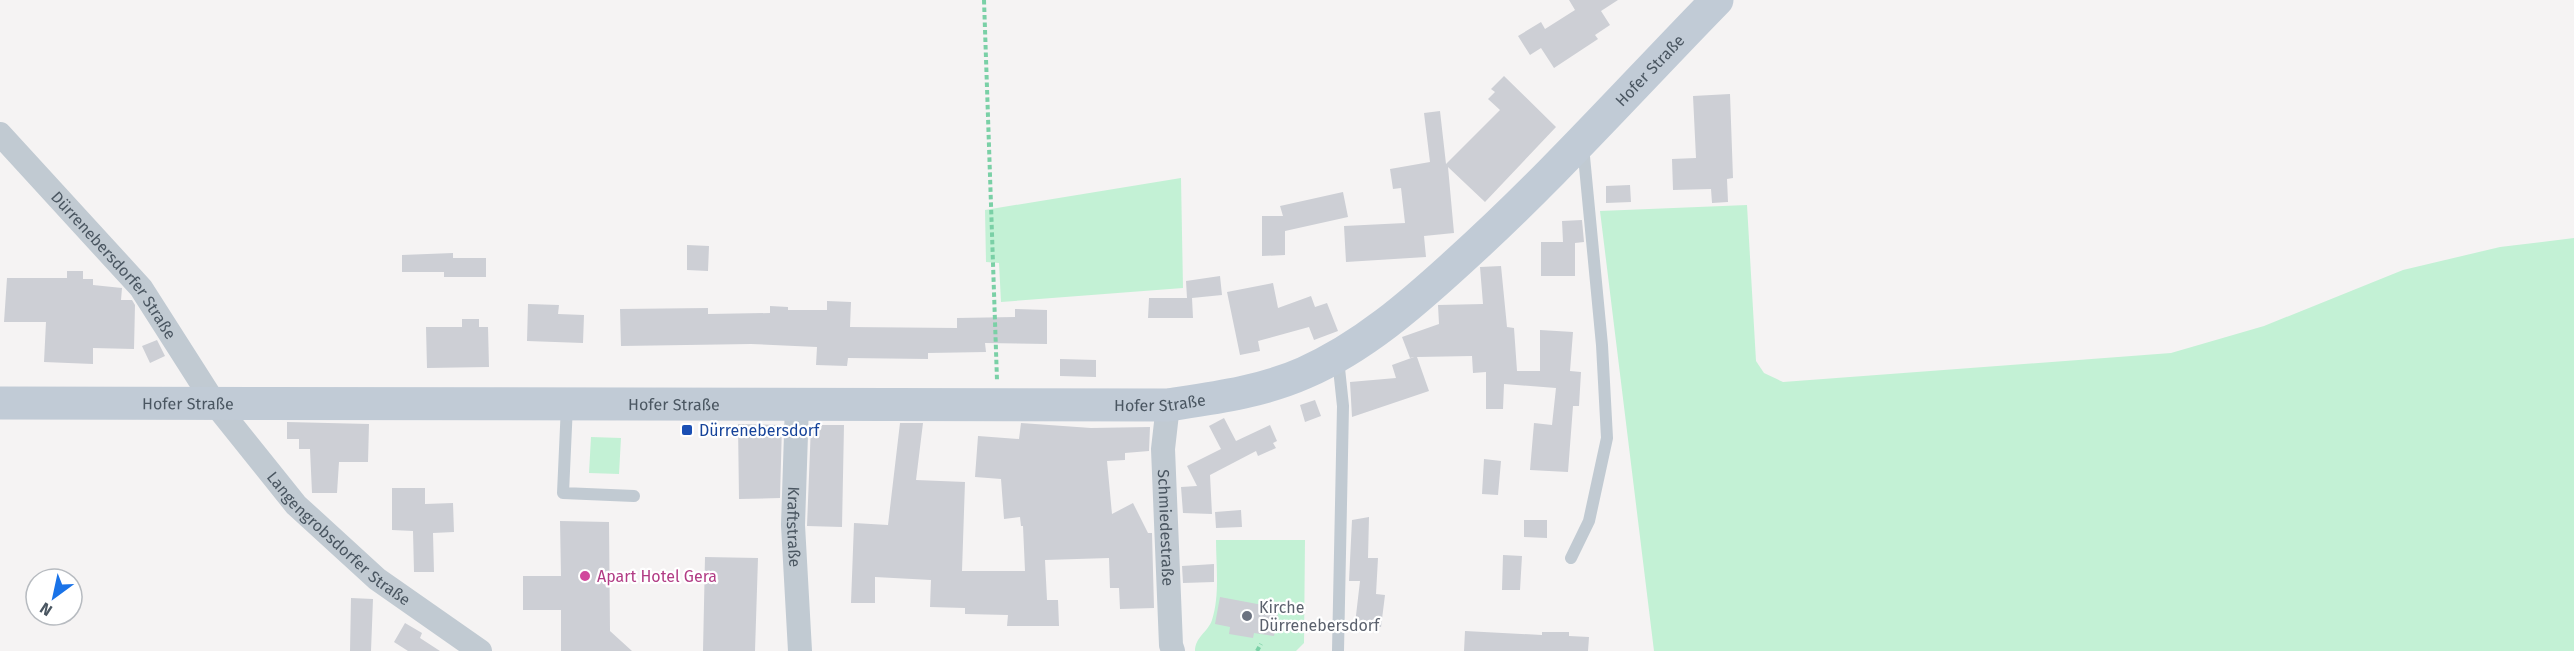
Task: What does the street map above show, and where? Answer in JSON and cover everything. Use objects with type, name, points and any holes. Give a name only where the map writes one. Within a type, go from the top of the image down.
[{"type":"main road","name":"Hofer Straße","points":[[0,403],[1168,405],[1235,395],[1304,373],[1337,355],[1374,333],[1431,287],[1496,228],[1717,0]]},
{"type":"street","name":"Dürrenebersdorfer Straße","points":[[0,134],[141,288],[215,404]]},
{"type":"street","name":"Langengrobsdorfer Straße","points":[[215,404],[296,505],[377,579],[480,651]]},
{"type":"street","name":"Kraftstraße","points":[[797,404],[793,525],[800,651]]},
{"type":"street","name":"Schmiedestraße","points":[[1168,405],[1163,449],[1173,651]]},
{"type":"lane","points":[[1571,558],[1589,521],[1607,438],[1602,345],[1582,139]]},
{"type":"lane","points":[[1337,355],[1343,406],[1338,651]]},
{"type":"lane","points":[[567,404],[563,493],[633,495]]},
{"type":"path","points":[[984,0],[998,404]]},
{"type":"path","points":[[1257,651],[1260,644]]},
{"type":"green space","points":[[1181,178],[1183,288],[1001,302],[999,263],[986,262],[985,210]]},
{"type":"green space","points":[[1747,205],[1756,361],[1764,373],[1783,382],[2171,353],[2264,326],[2403,270],[2500,247],[2574,238],[2574,651],[1654,651],[1600,211]]},
{"type":"green space","points":[[591,437],[621,438],[619,474],[589,473]]},
{"type":"green space","points":[[1216,540],[1305,540],[1304,643],[1296,651],[1195,651],[1197,642],[1212,620],[1214,610],[1217,590]]},
{"type":"building","points":[[1569,0],[1618,0],[1601,11],[1610,25],[1595,35],[1598,39],[1554,68],[1541,48],[1530,55],[1518,36],[1541,22],[1545,29],[1575,10]]},
{"type":"building","points":[[1504,76],[1556,127],[1485,202],[1448,167],[1454,233],[1424,236],[1426,257],[1346,262],[1344,226],[1405,223],[1401,188],[1393,189],[1390,169],[1430,162],[1424,113],[1440,111],[1446,164],[1500,110],[1488,99],[1495,92],[1491,89]]},
{"type":"building","points":[[1730,94],[1733,178],[1727,179],[1728,202],[1712,203],[1711,189],[1673,190],[1672,159],[1696,158],[1693,96]]},
{"type":"building","points":[[1630,185],[1631,202],[1606,203],[1606,186]]},
{"type":"building","points":[[1343,192],[1348,217],[1285,231],[1285,255],[1262,256],[1262,216],[1283,216],[1280,206]]},
{"type":"building","points":[[1582,220],[1584,242],[1575,243],[1575,276],[1541,276],[1541,242],[1563,242],[1562,221]]},
{"type":"building","points":[[687,245],[709,246],[708,271],[687,270]]},
{"type":"building","points":[[453,253],[453,258],[486,258],[486,277],[444,277],[444,272],[402,272],[402,255]]},
{"type":"building","points":[[1501,266],[1507,327],[1514,328],[1517,371],[1540,371],[1540,330],[1573,332],[1570,371],[1581,372],[1579,406],[1573,406],[1568,472],[1530,470],[1534,423],[1552,425],[1556,388],[1504,384],[1503,409],[1486,409],[1486,372],[1473,373],[1472,356],[1417,357],[1429,391],[1352,417],[1350,382],[1396,378],[1392,365],[1414,357],[1410,358],[1402,337],[1439,324],[1438,305],[1483,304],[1480,267]]},
{"type":"building","points":[[67,271],[83,271],[83,279],[93,279],[93,285],[122,288],[121,300],[132,300],[135,305],[134,349],[93,348],[93,364],[44,362],[46,322],[4,322],[7,278],[67,278]]},
{"type":"building","points":[[1220,276],[1222,295],[1192,298],[1193,318],[1148,318],[1149,298],[1187,298],[1186,281]]},
{"type":"building","points":[[1273,283],[1278,308],[1311,296],[1315,307],[1327,303],[1338,331],[1314,340],[1309,327],[1258,341],[1260,351],[1240,355],[1227,292]]},
{"type":"building","points":[[827,301],[851,302],[850,327],[957,328],[957,318],[1015,317],[1015,309],[1047,310],[1047,344],[985,343],[986,352],[928,353],[928,359],[848,358],[847,366],[816,365],[817,347],[751,344],[621,346],[620,309],[708,308],[708,314],[770,313],[770,306],[788,307],[788,310],[827,310]]},
{"type":"building","points":[[528,304],[559,305],[558,314],[584,315],[583,343],[527,341]]},
{"type":"building","points":[[462,319],[479,319],[479,327],[488,327],[489,367],[427,368],[426,327],[462,327]]},
{"type":"building","points":[[157,340],[165,356],[150,363],[142,346]]},
{"type":"building","points":[[1060,359],[1096,360],[1096,377],[1060,376]]},
{"type":"building","points":[[1315,400],[1321,416],[1305,422],[1300,405]]},
{"type":"building","points":[[1224,418],[1236,441],[1270,425],[1277,441],[1273,443],[1276,448],[1258,456],[1256,451],[1210,475],[1212,514],[1183,513],[1181,487],[1197,486],[1187,466],[1221,449],[1209,426]]},
{"type":"building","points":[[287,422],[369,424],[368,462],[339,462],[337,493],[312,493],[310,449],[299,449],[299,439],[287,439]]},
{"type":"building","points":[[900,423],[923,423],[916,480],[965,482],[962,571],[1025,571],[1023,526],[1021,526],[1020,517],[1004,519],[1001,479],[975,477],[978,436],[1019,439],[1021,423],[1091,428],[1150,427],[1149,451],[1125,453],[1125,460],[1107,461],[1112,514],[1133,503],[1148,533],[1152,533],[1154,608],[1120,609],[1119,588],[1110,588],[1109,558],[1045,560],[1047,600],[1058,600],[1059,626],[1007,626],[1008,615],[965,614],[965,608],[930,607],[931,580],[875,577],[875,603],[851,603],[854,523],[888,525]]},
{"type":"building","points":[[738,424],[782,425],[780,498],[739,499]]},
{"type":"building","points":[[811,425],[844,425],[842,527],[807,526]]},
{"type":"building","points":[[1484,459],[1501,461],[1498,495],[1482,494]]},
{"type":"building","points":[[392,488],[425,488],[425,504],[453,503],[454,532],[433,533],[434,572],[414,572],[413,531],[392,530]]},
{"type":"building","points":[[1241,510],[1242,527],[1216,528],[1215,512]]},
{"type":"building","points":[[1369,517],[1368,558],[1378,558],[1376,594],[1385,595],[1381,627],[1355,624],[1360,581],[1349,581],[1352,520]]},
{"type":"building","points":[[1524,520],[1547,520],[1547,538],[1524,537]]},
{"type":"building","name":"Apart Hotel Gera","points":[[560,521],[609,522],[610,631],[632,651],[561,651],[561,610],[523,610],[523,576],[561,576]]},
{"type":"building","points":[[1503,555],[1522,556],[1520,590],[1502,590]]},
{"type":"building","points":[[705,557],[758,558],[755,651],[703,651]]},
{"type":"building","points":[[1214,564],[1214,582],[1183,583],[1182,566]]},
{"type":"building","name":"Kirche Dürrenebersdorf","points":[[1220,597],[1279,608],[1274,636],[1254,633],[1253,638],[1229,634],[1230,627],[1215,624]]},
{"type":"building","points":[[351,598],[373,599],[371,651],[350,651]]},
{"type":"building","points":[[405,623],[422,633],[420,638],[440,651],[408,651],[394,642]]},
{"type":"building","points":[[1465,631],[1542,635],[1542,632],[1569,632],[1569,636],[1589,637],[1588,651],[1464,651]]},
{"type":"place","name":"Dürrenebersdorf","points":[[687,430]]},
{"type":"place","name":"Apart Hotel Gera","points":[[585,576]]},
{"type":"place","name":"Kirche Dürrenebersdorf","points":[[1247,616]]}]
